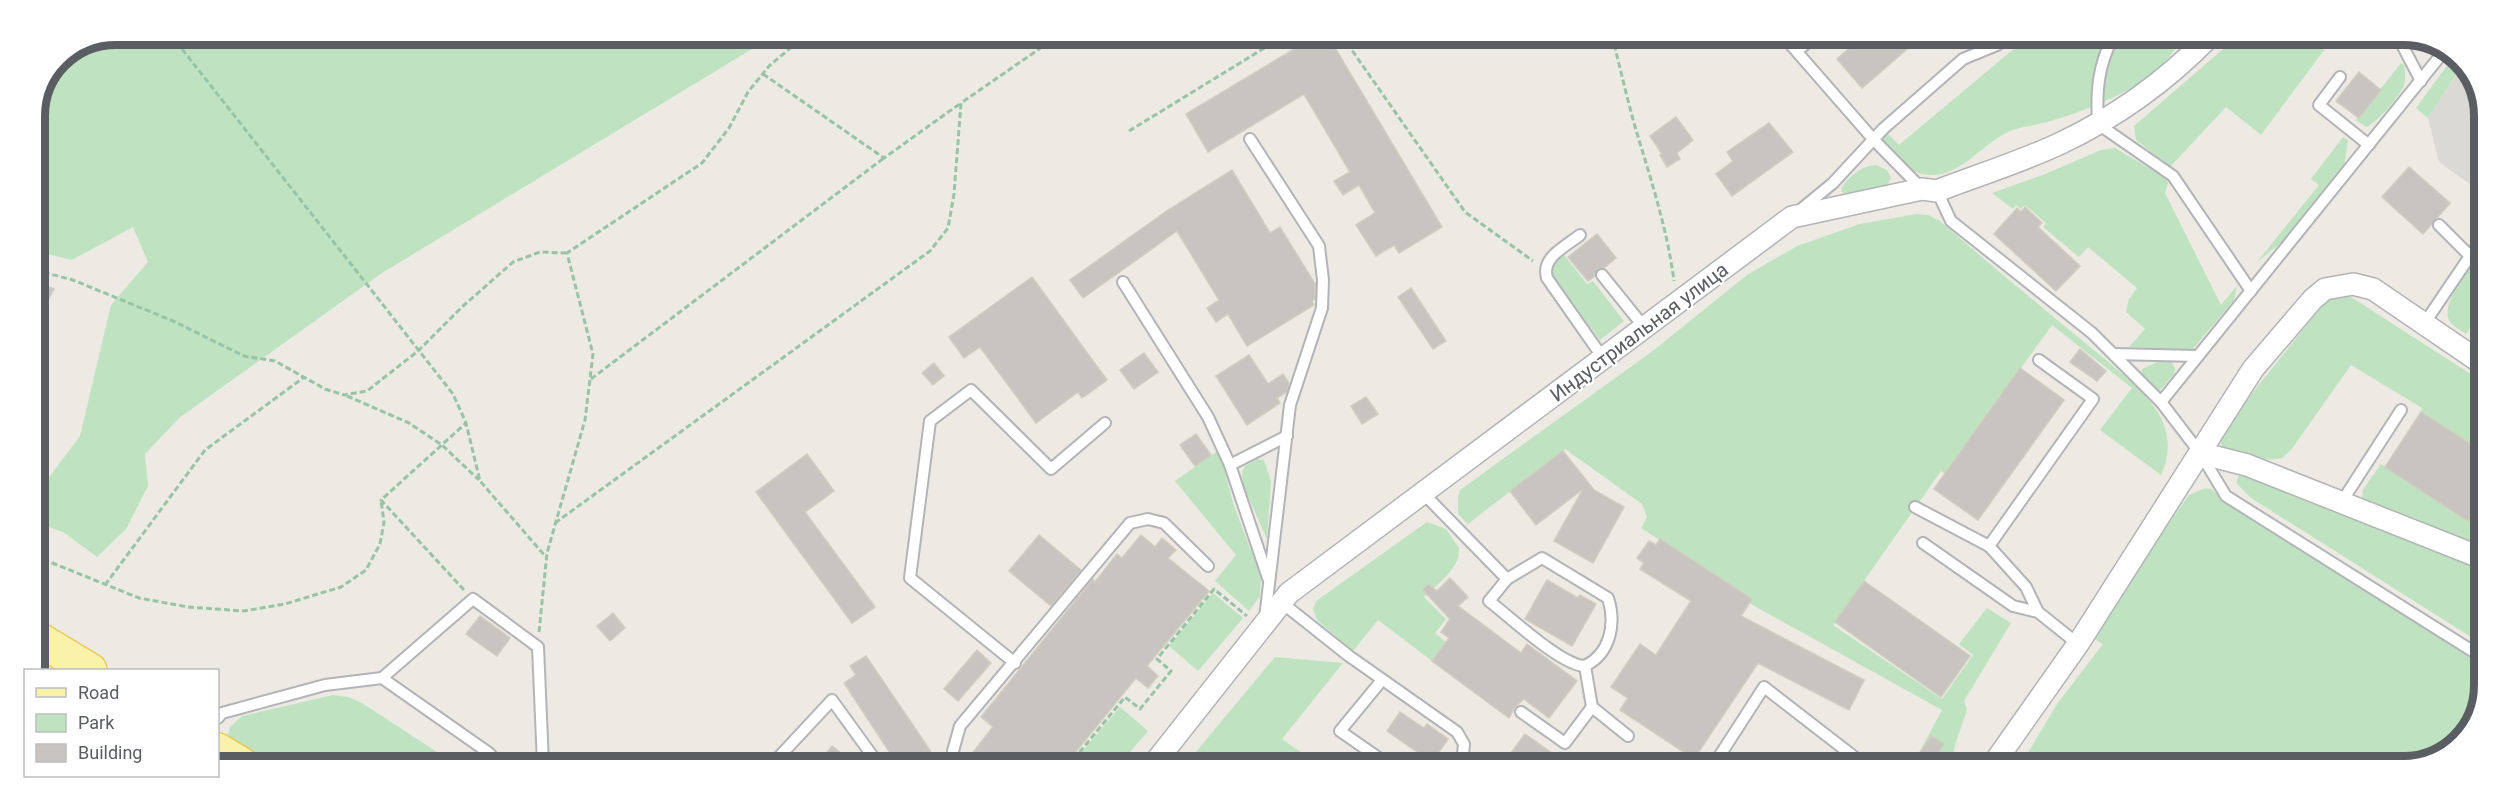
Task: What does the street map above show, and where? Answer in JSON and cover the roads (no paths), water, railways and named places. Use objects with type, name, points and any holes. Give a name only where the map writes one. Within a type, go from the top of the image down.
[{"type":"main road","points":[[45,643],[88,669]]},
{"type":"street","name":"Индустриальная улица","points":[[1160,756],[1289,593],[1792,217],[1930,190],[2060,144],[2098,124],[2152,88],[2201,45]]},
{"type":"street","points":[[1999,756],[2078,644],[2253,369],[2313,299],[2325,289],[2353,284],[2373,289],[2424,324],[2474,351]]},
{"type":"street","points":[[2200,453],[2247,465],[2474,555]]},
{"type":"lane","points":[[1791,45],[1873,139],[1930,190],[1952,221],[2092,333],[2161,402],[2200,453],[2226,496],[2474,652]]},
{"type":"lane","points":[[1797,51],[1804,45]]},
{"type":"lane","points":[[1792,217],[1833,183],[1873,139],[1963,59],[1986,45]]},
{"type":"lane","points":[[2109,45],[2096,93],[2098,124],[2173,176],[2251,291]]},
{"type":"lane","points":[[2402,45],[2421,81]]},
{"type":"lane","points":[[2161,402],[2440,56]]},
{"type":"lane","points":[[2340,77],[2319,105],[2369,145]]},
{"type":"lane","points":[[1251,139],[1319,246],[1323,280],[1322,308],[1290,405],[1263,626]]},
{"type":"lane","points":[[2439,225],[2470,256]]},
{"type":"lane","points":[[1580,235],[1547,261],[1545,269],[1547,278],[1603,358]]},
{"type":"lane","points":[[2424,324],[2474,250]]},
{"type":"lane","points":[[1602,275],[1644,327]]},
{"type":"lane","points":[[1123,282],[1208,417],[1230,465],[1269,581]]},
{"type":"lane","points":[[2114,354],[2198,356]]},
{"type":"lane","points":[[1989,546],[2093,399],[2039,360]]},
{"type":"lane","points":[[1015,663],[910,578],[930,421],[970,390],[1051,468],[1105,423]]},
{"type":"lane","points":[[2341,503],[2401,410]]},
{"type":"lane","points":[[1230,465],[1287,436]]},
{"type":"lane","points":[[1423,493],[1507,579]]},
{"type":"lane","points":[[1916,507],[1989,546],[2026,587],[2038,612]]},
{"type":"lane","points":[[954,756],[953,751],[960,726],[1130,523],[1148,519],[1164,523],[1208,566]]},
{"type":"lane","points":[[1923,543],[2013,606],[2038,612],[2078,644]]},
{"type":"lane","points":[[1542,558],[1608,598],[1613,617],[1611,634],[1598,656],[1585,666],[1575,665],[1561,657],[1489,601],[1507,579],[1542,558]]},
{"type":"lane","points":[[219,717],[222,713],[325,685],[382,678],[473,599],[538,647],[543,756]]},
{"type":"lane","points":[[1281,602],[1382,680],[1457,732],[1464,744],[1463,756]]},
{"type":"lane","points":[[1585,666],[1593,707],[1628,736]]},
{"type":"lane","points":[[382,678],[492,756]]},
{"type":"lane","points":[[1376,756],[1340,730],[1382,680]]},
{"type":"lane","points":[[1719,756],[1764,687],[1853,756]]},
{"type":"lane","points":[[784,756],[832,700],[872,756]]},
{"type":"lane","points":[[1521,712],[1565,743],[1593,707]]}]
